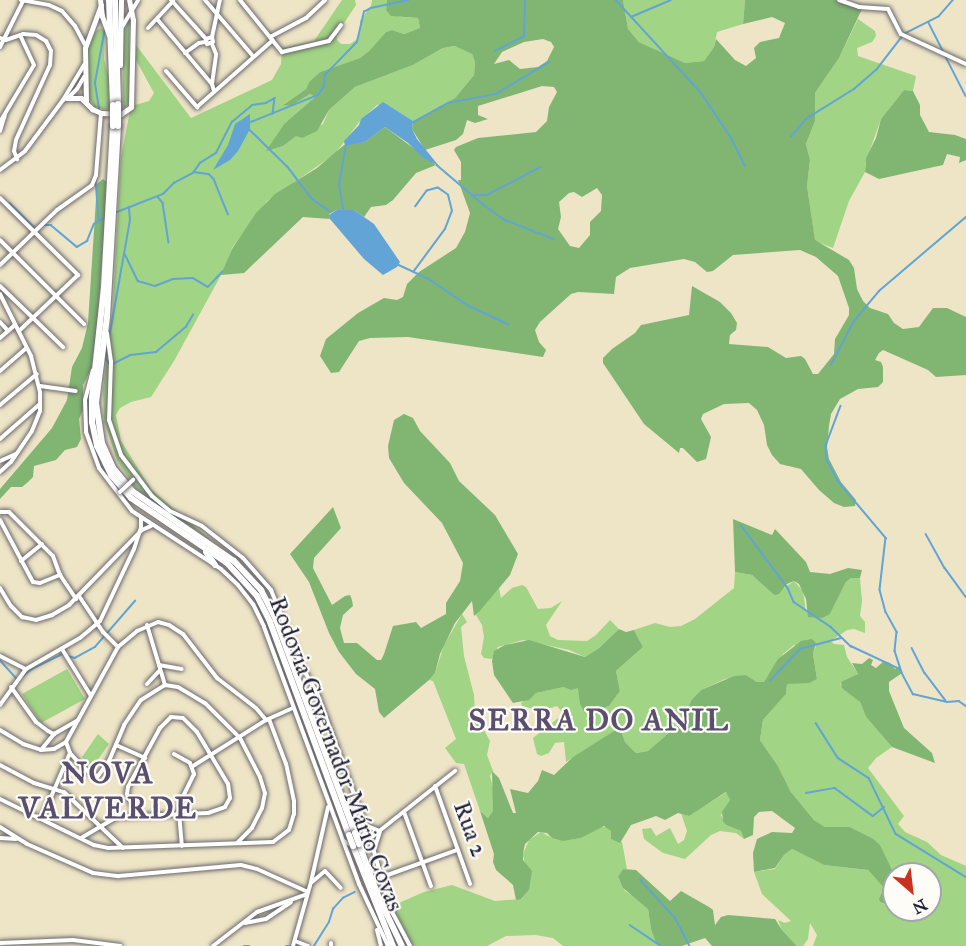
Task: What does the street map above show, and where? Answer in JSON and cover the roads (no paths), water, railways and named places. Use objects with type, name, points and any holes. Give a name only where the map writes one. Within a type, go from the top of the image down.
[{"type":"highway","name":"Rodovia Governador Mário Covas","points":[[110,0],[116,126],[105,328],[96,411],[104,449],[126,486],[149,505],[234,561],[261,590],[276,620],[352,834]]},
{"type":"highway","name":"Rodovia Governador Mário Covas","points":[[115,0],[118,91],[115,105]]},
{"type":"highway","name":"Rodovia Governador Mário Covas","points":[[116,126],[92,422],[97,446],[106,467],[137,503],[238,573],[264,609],[356,844],[402,946]]},
{"type":"highway","points":[[202,547],[215,565]]},
{"type":"highway","name":"Rodovia Governador Mário Covas","points":[[356,844],[393,946]]},
{"type":"main road","points":[[118,91],[121,0]]},
{"type":"main road","points":[[64,99],[76,97],[101,113],[122,114],[131,107],[133,9],[129,0]]},
{"type":"main road","points":[[101,2],[112,69]]},
{"type":"main road","points":[[87,103],[84,76],[85,45],[101,2]]},
{"type":"main road","points":[[91,31],[100,26],[107,28]]},
{"type":"street","points":[[0,47],[22,0],[62,11],[75,26],[85,45]]},
{"type":"street","points":[[121,37],[124,22],[138,0]]},
{"type":"street","points":[[205,0],[252,56]]},
{"type":"street","points":[[214,91],[212,84],[216,54],[212,37],[220,0]]},
{"type":"street","points":[[240,0],[282,52],[329,41],[341,25]]},
{"type":"street","points":[[166,71],[197,107],[271,38],[306,18],[325,0]]},
{"type":"street","points":[[839,0],[859,8],[888,9],[901,34],[966,64]]},
{"type":"street","points":[[148,28],[172,1],[208,45],[212,44]]},
{"type":"street","points":[[157,19],[212,84]]},
{"type":"street","points":[[2,39],[20,35],[42,37],[49,46],[51,55],[48,69],[16,140],[14,151],[17,159]]},
{"type":"street","points":[[0,122],[34,65],[20,35]]},
{"type":"street","points":[[186,53],[193,46],[212,37]]},
{"type":"street","points":[[0,170],[17,159],[64,99],[82,71],[85,62]]},
{"type":"street","points":[[64,99],[77,89],[84,76]]},
{"type":"street","points":[[0,265],[95,180],[101,113]]},
{"type":"street","points":[[0,131],[5,114]]},
{"type":"street","points":[[0,198],[76,273],[77,278],[18,331]]},
{"type":"street","points":[[0,240],[84,324]]},
{"type":"street","points":[[0,286],[63,347]]},
{"type":"street","points":[[0,294],[2,302],[27,347],[40,386],[38,418],[17,454],[0,472]]},
{"type":"street","points":[[0,322],[8,331]]},
{"type":"street","points":[[0,338],[15,325]]},
{"type":"street","name":"Rodovia Governador Mário Covas","points":[[105,328],[111,363],[109,420],[121,455],[135,479],[170,511],[202,526],[243,558],[266,584],[278,603],[300,662],[317,693],[370,838],[391,910],[410,946]]},
{"type":"street","points":[[0,371],[27,347]]},
{"type":"street","points":[[96,360],[86,395],[86,432],[99,468],[118,493],[141,517],[215,565],[238,585],[257,611],[340,836],[374,920],[388,946]]},
{"type":"street","points":[[0,405],[37,374]]},
{"type":"street","points":[[40,386],[76,391]]},
{"type":"street","points":[[0,438],[40,403]]},
{"type":"street","points":[[0,461],[17,454]]},
{"type":"street","points":[[118,493],[135,479]]},
{"type":"street","points":[[0,512],[9,512],[42,544],[56,562],[60,575],[97,624],[118,647]]},
{"type":"street","points":[[0,705],[26,669],[62,649],[97,624],[106,613],[141,527],[141,517]]},
{"type":"street","points":[[0,520],[33,582],[40,583],[60,575]]},
{"type":"street","points":[[0,588],[16,612],[29,620],[52,615],[78,597],[145,528],[153,526]]},
{"type":"street","points":[[21,561],[42,544]]},
{"type":"street","points":[[0,730],[23,744],[41,750],[54,749],[66,742],[118,647],[147,625],[162,623],[180,631],[217,678],[268,719],[290,776],[294,801],[292,821],[285,835],[273,842],[124,849],[101,847],[0,799]]},
{"type":"street","points":[[147,625],[165,685]]},
{"type":"street","points":[[62,649],[91,696]]},
{"type":"street","points":[[0,656],[26,669]]},
{"type":"street","points":[[160,667],[182,669]]},
{"type":"street","points":[[147,684],[160,667]]},
{"type":"street","points":[[66,742],[70,753],[96,777],[109,761],[124,725],[141,700],[165,685],[178,687],[205,703],[240,738],[260,777],[264,793],[257,820],[246,835],[235,844]]},
{"type":"street","points":[[11,687],[36,722],[54,734]]},
{"type":"street","points":[[193,766],[268,719],[293,708]]},
{"type":"street","points":[[81,838],[117,817],[217,812],[228,804],[228,784],[212,754],[189,723],[177,716],[171,717],[160,728],[127,791],[137,815]]},
{"type":"street","points":[[41,750],[54,734],[78,720]]},
{"type":"street","points":[[116,745],[145,758]]},
{"type":"street","points":[[42,818],[70,753]]},
{"type":"street","points":[[174,754],[186,759],[193,766],[193,777],[181,801],[179,813],[182,846]]},
{"type":"street","points":[[0,765],[34,783],[56,788],[69,795],[124,849]]},
{"type":"street","points":[[340,836],[347,844],[356,844],[370,838],[455,771]]},
{"type":"street","name":"Rua 2","points":[[435,786],[470,884]]},
{"type":"street","points":[[293,946],[329,805]]},
{"type":"street","points":[[404,812],[431,886]]},
{"type":"street","points":[[356,844],[365,832],[365,825],[380,831]]},
{"type":"street","points":[[0,827],[17,839],[76,867],[103,875],[241,865],[257,869],[307,893]]},
{"type":"street","points":[[374,851],[380,831]]},
{"type":"street","points":[[0,838],[17,839]]},
{"type":"street","points":[[382,877],[457,850]]},
{"type":"street","points":[[311,882],[326,871],[341,888]]},
{"type":"street","points":[[241,924],[266,919],[283,906],[307,893]]},
{"type":"street","points":[[213,946],[267,907],[283,906]]},
{"type":"street","points":[[252,916],[253,921]]},
{"type":"street","points":[[374,920],[381,946]]},
{"type":"street","points":[[76,946],[82,941]]},
{"type":"street","points":[[0,943],[82,941],[120,946]]},
{"type":"street","points":[[295,941],[308,946]]},
{"type":"water","points":[[383,102],[413,121],[412,129],[417,139],[439,166],[422,157],[408,143],[385,127],[365,142],[345,146],[344,141],[359,125],[361,119]]},
{"type":"water","points":[[250,114],[250,129],[238,151],[230,160],[213,170],[228,145],[235,124]]},
{"type":"water","points":[[337,210],[354,210],[374,224],[400,262],[397,267],[383,275],[364,259],[330,219],[329,215]]},
{"type":"waterway","points":[[251,122],[318,95],[324,86],[325,75],[357,42],[364,12],[371,8],[408,0]]},
{"type":"waterway","points":[[495,51],[524,36],[525,0]]},
{"type":"waterway","points":[[616,0],[702,94],[732,139],[745,166]]},
{"type":"waterway","points":[[631,17],[671,0]]},
{"type":"waterway","points":[[791,137],[806,119],[854,89],[877,69],[904,34],[939,16],[953,0]]},
{"type":"waterway","points":[[929,23],[943,51]]},
{"type":"waterway","points":[[99,109],[95,83],[105,28]]},
{"type":"waterway","points":[[945,55],[966,96]]},
{"type":"waterway","points":[[412,123],[448,103],[496,94],[549,62]]},
{"type":"waterway","points":[[117,212],[163,194],[174,183],[193,173],[200,163],[216,153],[232,122],[252,105],[266,103],[275,98],[273,114]]},
{"type":"waterway","points":[[249,129],[288,167],[311,198],[331,212]]},
{"type":"waterway","points":[[343,209],[339,185],[346,146]]},
{"type":"waterway","points":[[437,165],[505,220],[554,239]]},
{"type":"waterway","points":[[475,195],[487,195],[541,167]]},
{"type":"waterway","points":[[194,172],[209,174],[214,179],[228,214]]},
{"type":"waterway","points":[[96,180],[99,220]]},
{"type":"waterway","points":[[414,271],[445,229],[452,211],[448,195],[438,188],[427,191],[416,206]]},
{"type":"waterway","points":[[158,197],[163,203],[169,243]]},
{"type":"waterway","points":[[10,203],[36,229]]},
{"type":"waterway","points":[[109,339],[130,220],[129,208]]},
{"type":"waterway","points":[[831,365],[854,321],[879,291],[966,217]]},
{"type":"waterway","points":[[43,225],[51,225],[77,247],[87,241],[94,224],[104,218]]},
{"type":"waterway","points":[[125,254],[138,281],[155,286],[173,279],[193,278],[208,287],[222,272]]},
{"type":"waterway","points":[[399,265],[429,279],[469,306],[508,324]]},
{"type":"waterway","points":[[108,350],[106,359],[111,365],[131,355],[156,352],[186,327],[193,315]]},
{"type":"waterway","points":[[841,406],[826,446],[827,460],[838,481],[886,538],[880,590],[886,612],[897,632],[895,651],[902,673],[913,694],[947,702],[959,701],[966,706]]},
{"type":"waterway","points":[[741,525],[788,588],[794,602],[831,627],[851,646],[900,669]]},
{"type":"waterway","points":[[926,534],[945,568],[966,597]]},
{"type":"waterway","points":[[68,656],[75,658],[95,647],[135,601]]},
{"type":"waterway","points":[[770,681],[800,649],[841,638]]},
{"type":"waterway","points":[[912,648],[925,673],[945,700]]},
{"type":"waterway","points":[[0,660],[18,680],[32,669],[63,654]]},
{"type":"waterway","points":[[816,723],[838,758],[869,778],[896,834],[966,877]]},
{"type":"waterway","points":[[806,793],[835,788],[873,816],[884,807]]},
{"type":"waterway","points":[[640,879],[676,919],[690,946]]},
{"type":"waterway","points":[[314,946],[329,922],[333,909],[343,898],[355,892]]},
{"type":"waterway","points":[[630,925],[661,946]]},
{"type":"waterway","points":[[244,946],[249,946]]},
{"type":"waterway","points":[[286,946],[298,946]]},
{"type":"district","name":"SERRA DO ANIL","points":[[599,720]]},
{"type":"district","name":"NOVA VALVERDE","points":[[108,790]]}]
